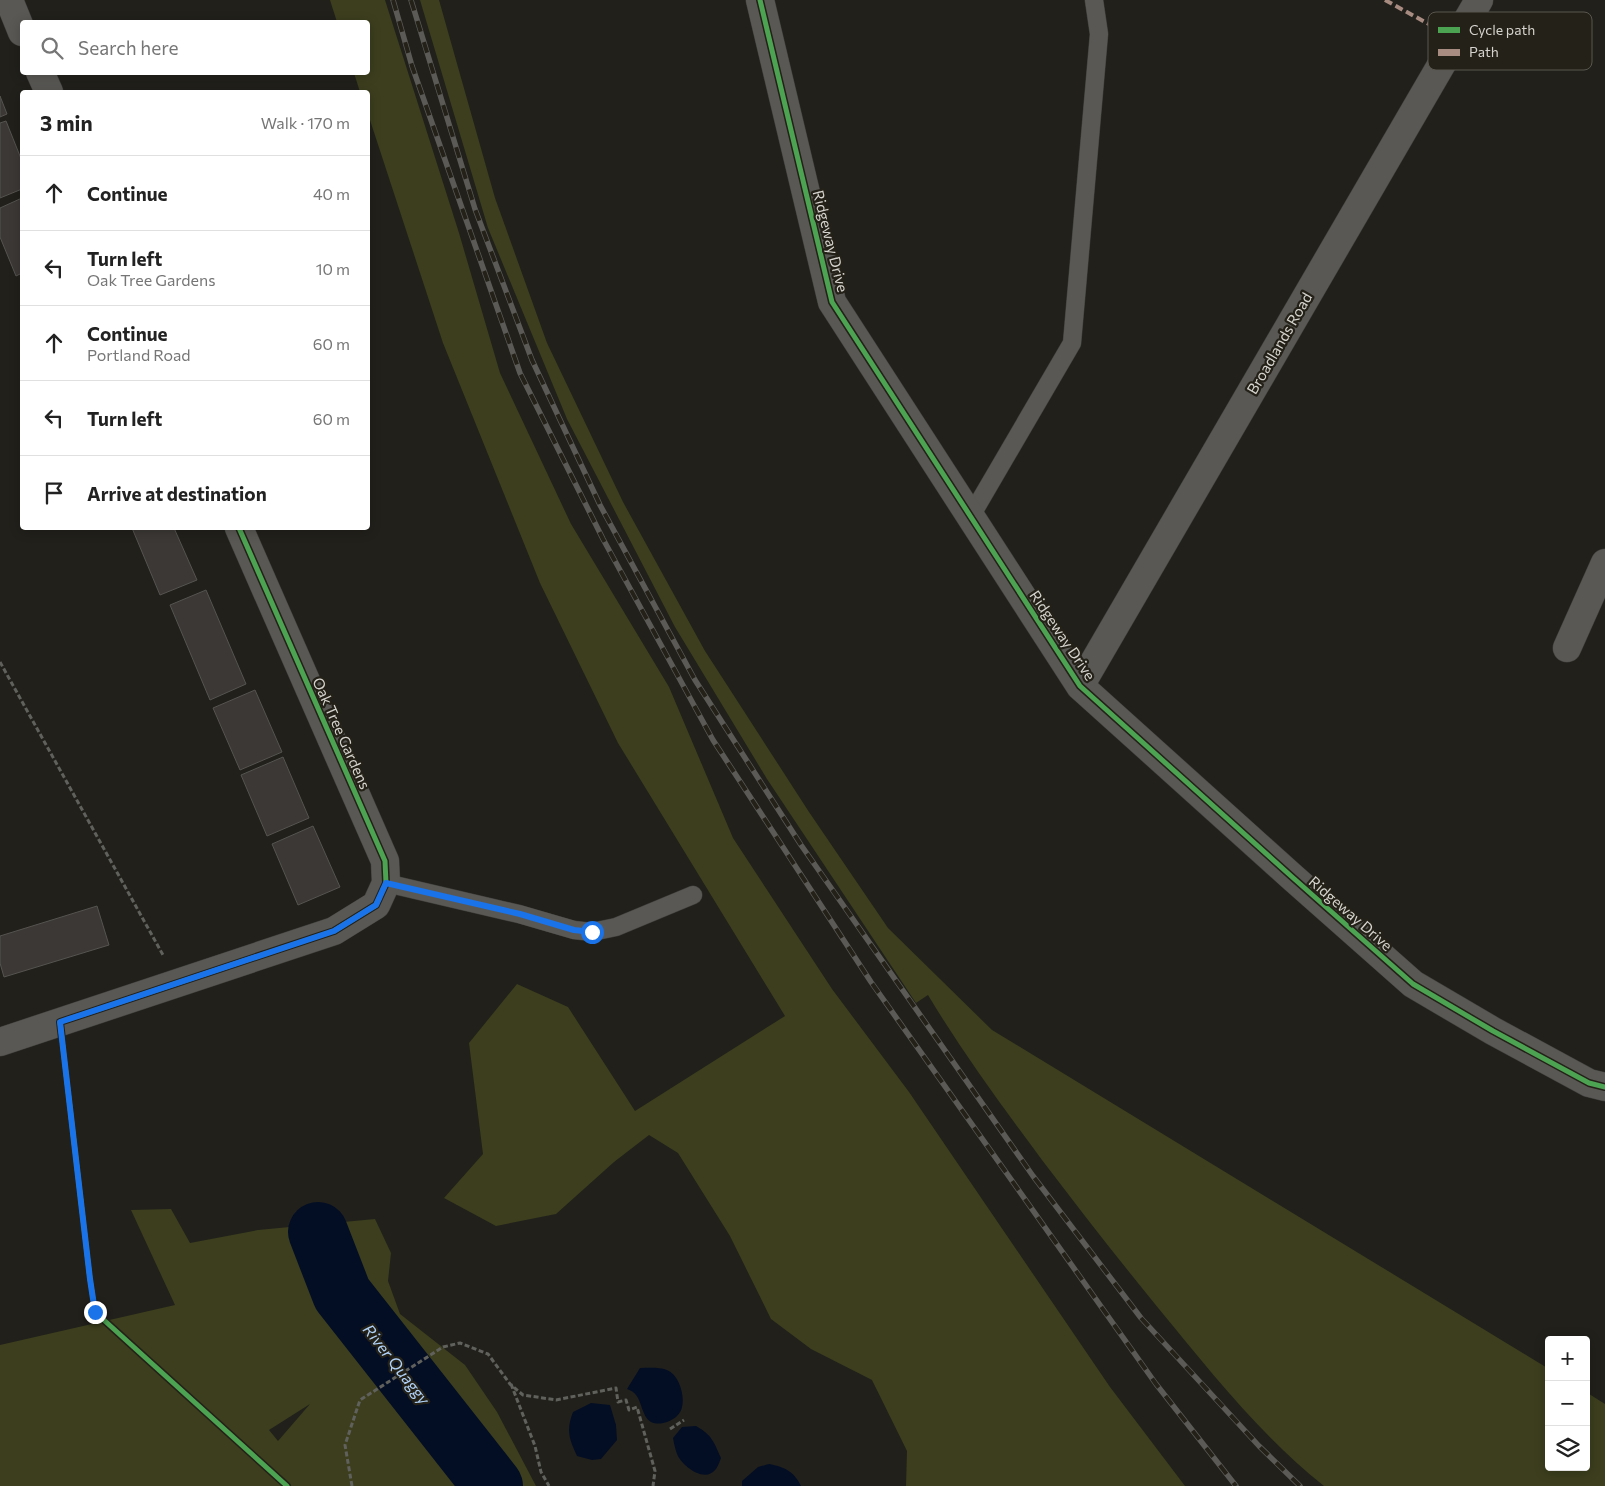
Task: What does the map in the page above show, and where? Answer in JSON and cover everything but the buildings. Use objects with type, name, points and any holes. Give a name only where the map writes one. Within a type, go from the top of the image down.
[{"type":"street","points":[[8,0],[20,27]]},
{"type":"street","name":"Ridgeway Drive","points":[[760,0],[832,302],[1080,686],[1413,984],[1589,1083],[1605,1087]]},
{"type":"street","name":"Broadlands Road","points":[[1472,12],[1479,0]]},
{"type":"street","name":"Broadlands Road","points":[[1080,686],[1438,70]]},
{"type":"street","points":[[41,75],[48,90]]},
{"type":"street","name":"Oak Tree Gardens","points":[[240,530],[384,861],[386,883]]},
{"type":"street","points":[[1567,648],[1605,563]]},
{"type":"street","points":[[0,1042],[334,931],[376,905],[386,883]]},
{"type":"lane","points":[[971,516],[1072,343],[1099,34],[1094,0]]},
{"type":"lane","points":[[386,883],[520,914],[574,930],[592,932],[616,926],[693,895]]},
{"type":"path","points":[[0,662],[178,982]]},
{"type":"path","points":[[352,1486],[345,1445],[360,1400],[443,1347],[460,1343],[488,1354],[510,1384],[523,1395],[556,1400],[616,1388],[618,1402],[626,1400],[629,1410],[637,1407],[655,1472],[653,1486]]},
{"type":"path","points":[[510,1384],[535,1446],[541,1472],[549,1486]]},
{"type":"path","points":[[670,1429],[684,1420]]},
{"type":"green space","points":[[330,0],[385,0],[459,233],[500,373],[571,524],[669,687],[733,838],[832,989],[909,1092],[1110,1387],[1185,1486],[906,1486],[907,1451],[872,1380],[811,1349],[771,1319],[730,1236],[678,1153],[649,1135],[614,1162],[556,1214],[496,1226],[444,1198],[483,1154],[469,1043],[517,984],[568,1007],[635,1111],[785,1016],[618,743],[540,583],[443,343],[370,120],[370,90],[359,90],[355,75],[370,75],[370,20],[336,20]]},
{"type":"green space","points":[[420,0],[439,0],[495,198],[547,343],[623,502],[705,651],[809,812],[888,928],[992,1030],[1545,1367],[1545,1471],[1590,1471],[1590,1395],[1605,1404],[1605,1486],[1324,1486],[1279,1446],[1237,1402],[1197,1356],[1056,1179],[968,1058],[928,995],[916,1003],[767,779],[675,627],[567,419],[488,228]]},
{"type":"green space","points":[[171,1209],[190,1243],[258,1230],[375,1219],[391,1253],[388,1281],[400,1314],[465,1365],[497,1412],[536,1486],[0,1486],[0,1345],[175,1305],[131,1210]],"holes":[[[310,1404],[278,1441],[269,1430]]]},
{"type":"water","points":[[640,1368],[667,1370],[678,1381],[683,1397],[682,1407],[678,1415],[670,1421],[655,1423],[648,1420],[636,1395],[627,1389]]},
{"type":"water","points":[[591,1403],[610,1405],[616,1425],[617,1440],[601,1459],[592,1460],[577,1456],[570,1439],[569,1429],[573,1412]]},
{"type":"water","points":[[696,1426],[712,1439],[721,1458],[716,1469],[706,1475],[694,1472],[684,1464],[677,1454],[674,1444],[673,1438],[682,1427]]},
{"type":"water","points":[[769,1464],[788,1470],[801,1486],[742,1486],[742,1481],[758,1467]]},
{"type":"waterway","name":"River Quaggy","points":[[318,1232],[342,1294],[493,1486]]},
{"type":"railway","points":[[393,0],[412,66],[520,373],[603,539],[713,740],[871,982],[1156,1384],[1236,1486]]},
{"type":"railway","points":[[411,0],[475,209],[532,360],[600,505],[695,680],[801,845],[1033,1176],[1141,1318],[1259,1446],[1300,1486]]},
{"type":"marked path","points":[[1385,0],[1428,24]]},
{"type":"cycle path","points":[[760,0],[832,302],[1080,686],[1413,984],[1493,1031],[1589,1083],[1605,1087]]},
{"type":"cycle path","points":[[240,530],[385,861],[386,883],[376,905],[334,931],[60,1022],[95,1312],[287,1486]]},
{"type":"route","points":[[95,1312],[60,1022],[334,931],[376,905],[386,883],[520,914],[574,930],[592,932]]}]
